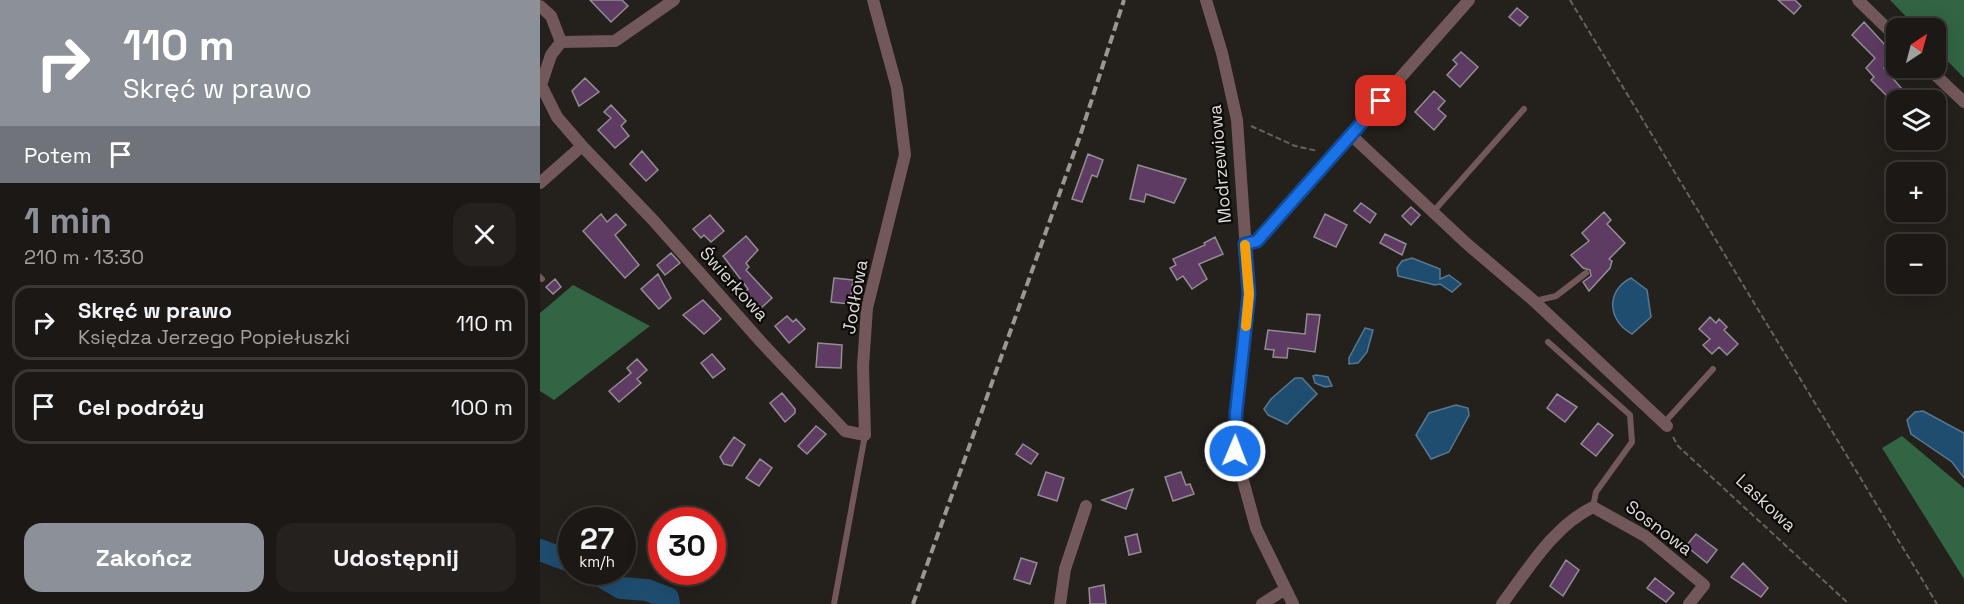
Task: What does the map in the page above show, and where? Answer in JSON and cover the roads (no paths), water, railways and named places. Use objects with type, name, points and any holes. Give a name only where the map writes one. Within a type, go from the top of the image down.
[{"type":"street","points":[[540,6],[551,16],[561,42],[615,41],[674,0]]},
{"type":"street","name":"Jodłowa","points":[[865,435],[862,366],[867,308],[905,155],[897,88],[873,0]]},
{"type":"street","name":"Modrzewiowa","points":[[1206,0],[1222,53],[1237,120],[1249,294],[1236,413],[1235,451],[1256,528],[1284,590],[1293,604]]},
{"type":"street","points":[[1245,244],[1257,241],[1469,0]]},
{"type":"street","points":[[1858,0],[1886,27]]},
{"type":"street","name":"Świerkowa","points":[[561,42],[551,55],[541,85],[556,117],[845,431],[865,435]]},
{"type":"street","points":[[1939,78],[1964,102]]},
{"type":"street","points":[[1351,135],[1433,212],[1534,301],[1666,425]]},
{"type":"street","points":[[540,183],[582,146]]},
{"type":"street","points":[[1060,604],[1065,568],[1086,506]]},
{"type":"street","points":[[1502,604],[1541,551],[1572,518],[1593,507]]},
{"type":"street","name":"Sosnowa","points":[[1593,507],[1645,536],[1704,585],[1689,604]]},
{"type":"street","points":[[1262,604],[1284,590]]},
{"type":"lane","points":[[1433,212],[1524,109]]},
{"type":"lane","points":[[1534,301],[1556,296],[1586,273]]},
{"type":"lane","points":[[1548,342],[1630,415],[1632,442],[1596,492],[1593,507]]},
{"type":"lane","points":[[1666,425],[1713,369]]},
{"type":"lane","name":"Jodłowa","points":[[834,604],[865,435]]},
{"type":"water","points":[[1412,258],[1440,269],[1440,279],[1449,275],[1461,284],[1452,292],[1440,284],[1435,285],[1398,276],[1397,268],[1402,261]]},
{"type":"water","points":[[1631,278],[1647,290],[1651,317],[1632,334],[1618,322],[1613,306],[1617,290]]},
{"type":"water","points":[[1365,328],[1373,330],[1367,352],[1358,363],[1349,364],[1349,358]]},
{"type":"water","points":[[1313,376],[1328,377],[1332,386],[1325,387],[1315,383]]},
{"type":"water","points":[[1295,378],[1302,378],[1317,394],[1287,424],[1268,415],[1264,409],[1271,399]]},
{"type":"water","points":[[1456,405],[1468,408],[1469,415],[1449,452],[1431,459],[1416,435],[1429,413]]},
{"type":"water","points":[[1923,411],[1964,433],[1964,478],[1952,462],[1911,434],[1907,420],[1915,412]]},
{"type":"waterway","points":[[540,550],[558,557]]},
{"type":"waterway","points":[[616,585],[621,588],[647,590],[668,598],[669,604]]},
{"type":"railway","points":[[913,604],[1079,139],[1124,0]]}]
